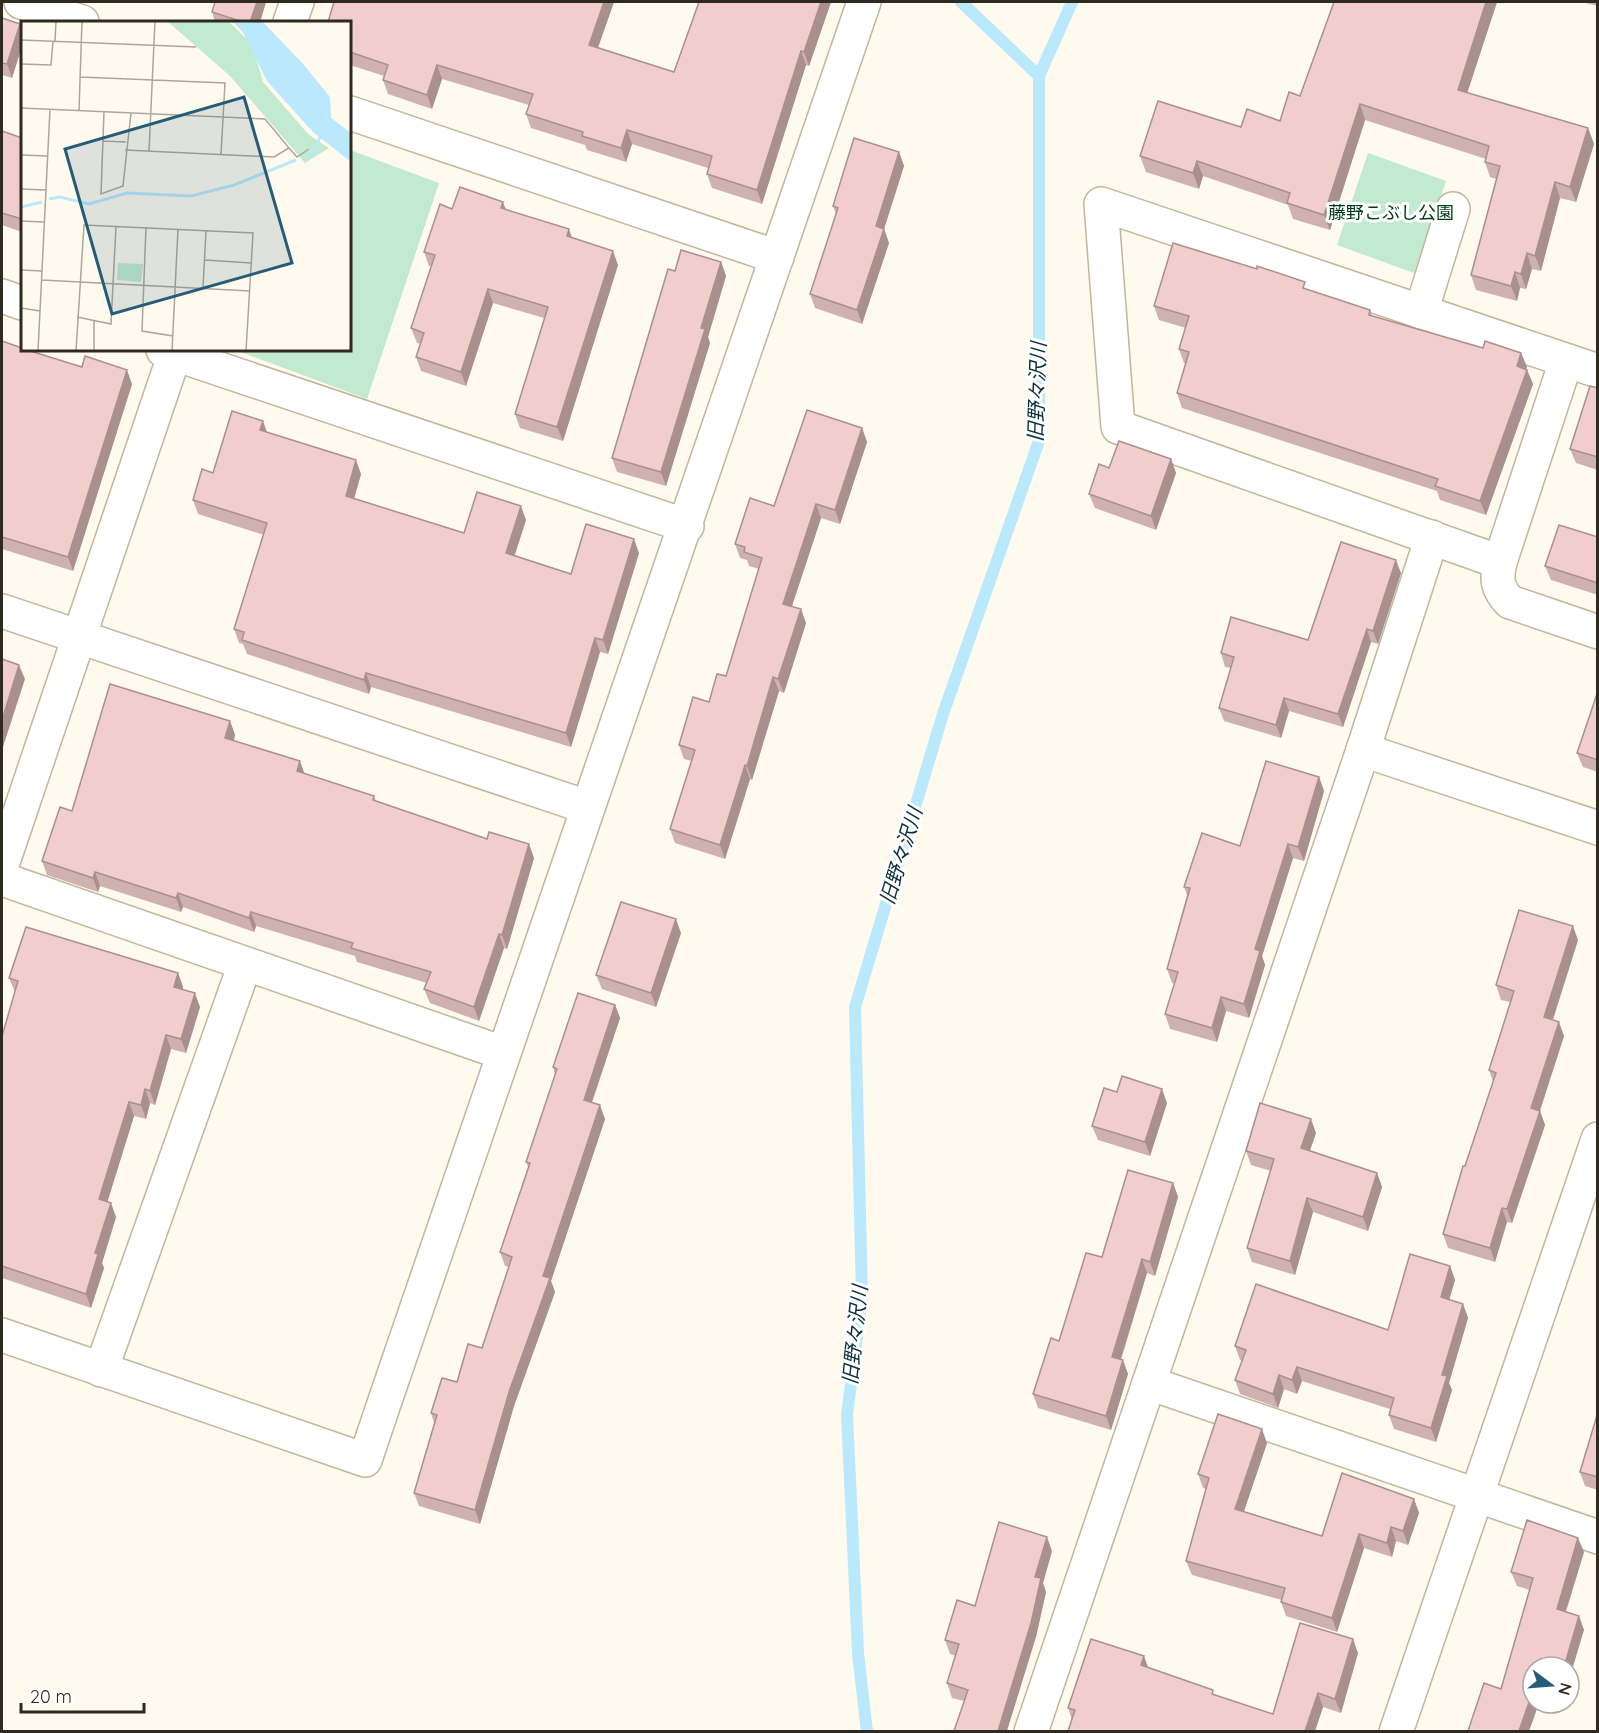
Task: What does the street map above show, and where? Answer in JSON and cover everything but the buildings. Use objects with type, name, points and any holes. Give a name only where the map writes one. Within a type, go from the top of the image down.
[{"type":"street","points":[[21,2],[79,21]]},
{"type":"street","points":[[290,21],[297,2]]},
{"type":"street","points":[[2,1335],[365,1460],[502,1053],[687,526],[864,2]]},
{"type":"street","points":[[351,113],[777,257]]},
{"type":"street","points":[[1500,562],[1118,427],[1101,204],[1598,371]]},
{"type":"street","points":[[1421,312],[1453,209]]},
{"type":"street","points":[[2,296],[21,303]]},
{"type":"street","points":[[2,866],[171,351],[687,526]]},
{"type":"street","points":[[1566,361],[1496,579],[1501,593],[1510,602],[1598,632]]},
{"type":"street","points":[[1031,1731],[1363,750],[1432,537]]},
{"type":"street","points":[[2,610],[77,638],[587,807]]},
{"type":"street","points":[[1363,750],[1598,828]]},
{"type":"street","points":[[2,879],[502,1053]]},
{"type":"street","points":[[101,1370],[245,964]]},
{"type":"street","points":[[1396,1731],[1598,1139]]},
{"type":"street","points":[[1149,1383],[1598,1536]]},
{"type":"green space","points":[[351,150],[439,183],[367,399],[238,351],[351,351]]},
{"type":"green space","name":"藤野こぶし公園","points":[[1368,153],[1446,181],[1414,273],[1337,245]]},
{"type":"waterway","points":[[961,2],[1039,76]]},
{"type":"waterway","name":"旧野々沢川","points":[[867,1732],[858,1653],[847,1415],[862,1297],[855,1007],[943,714],[1039,441],[1039,76],[1072,2]]}]
